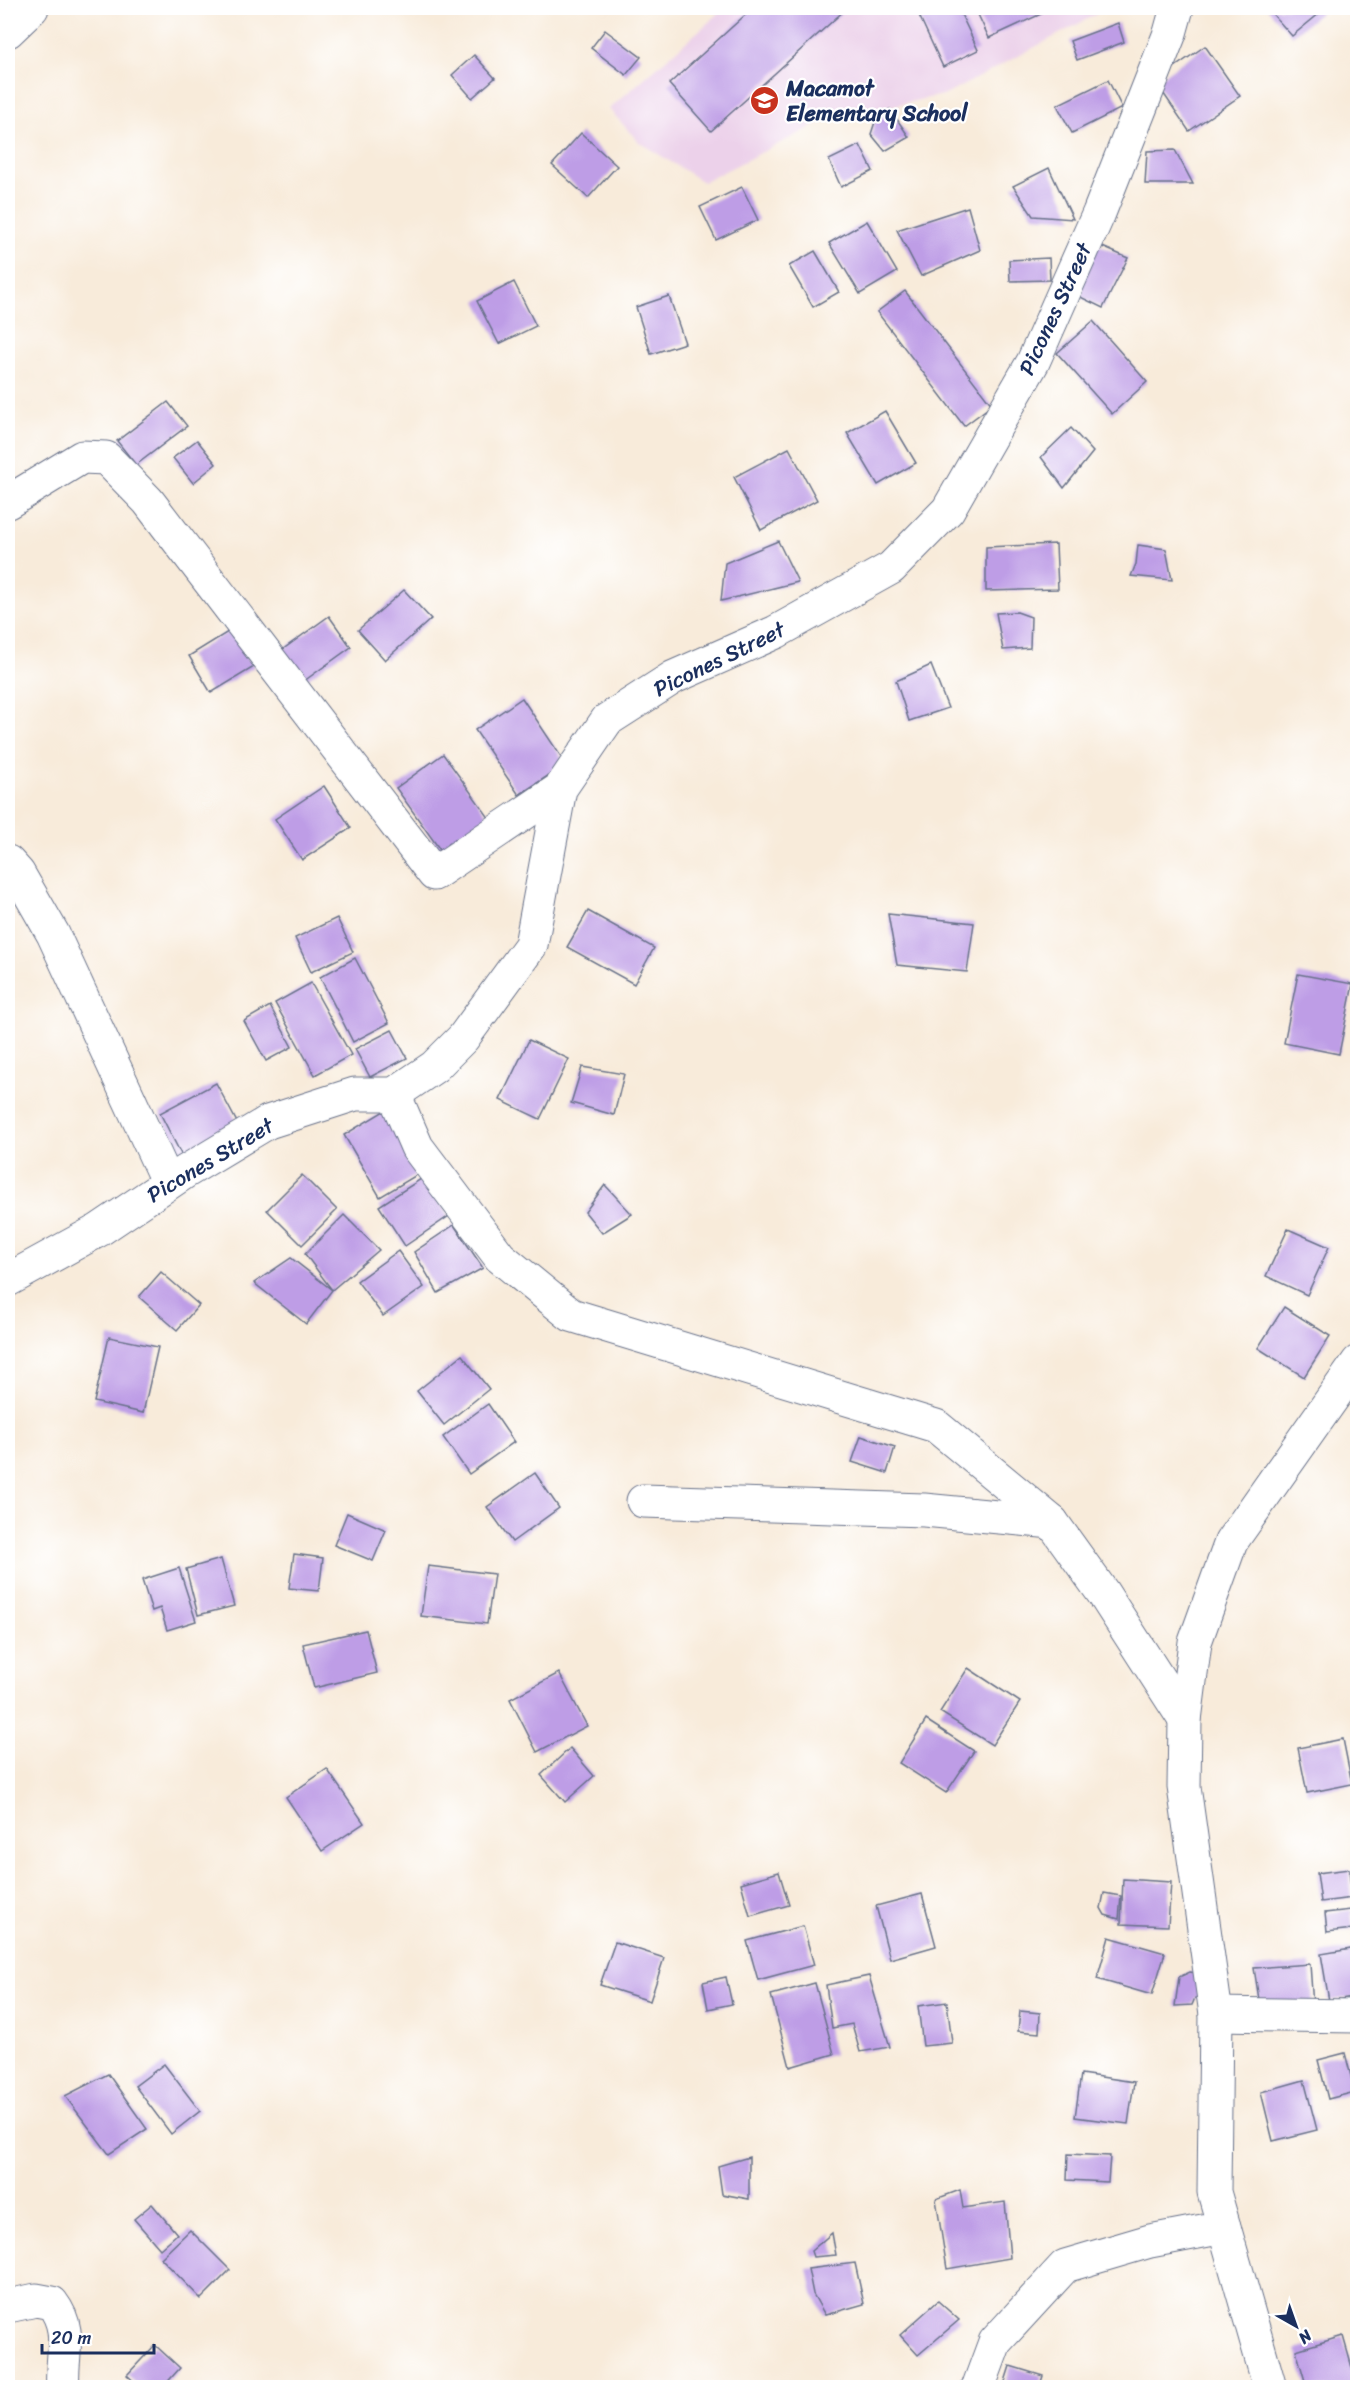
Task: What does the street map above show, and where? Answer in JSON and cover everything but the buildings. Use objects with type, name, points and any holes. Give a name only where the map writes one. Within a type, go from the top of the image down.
[{"type":"street","points":[[8,31],[32,8]]},
{"type":"street","name":"Picones Street","points":[[8,1280],[99,1230],[168,1183],[268,1122],[355,1094],[394,1094],[434,1067],[463,1038],[531,945],[560,789],[607,720],[674,677],[776,632],[891,568],[948,510],[1033,362],[1099,213],[1178,8]]},
{"type":"street","points":[[8,502],[82,457],[106,458],[148,501],[434,874],[560,789]]},
{"type":"street","points":[[8,862],[18,873],[53,934],[168,1183]]},
{"type":"street","points":[[394,1094],[417,1147],[500,1257],[571,1315],[936,1426],[1052,1522],[1104,1593],[1185,1720]]},
{"type":"street","points":[[1270,2388],[1214,2192],[1216,2014],[1184,1787],[1185,1720],[1195,1642],[1232,1542],[1358,1362]]},
{"type":"street","points":[[643,1501],[924,1510],[1052,1522]]},
{"type":"street","points":[[1216,2014],[1358,2016]]},
{"type":"street","points":[[978,2388],[995,2342],[1065,2266],[1150,2241],[1224,2227]]},
{"type":"street","points":[[8,2306],[36,2300],[52,2303],[63,2317],[65,2345],[63,2388]]},
{"type":"shaded area","name":"Macamot Elementary School","points":[[725,8],[1108,8],[947,94],[826,120],[703,182],[639,142],[609,109]]},
{"type":"place","name":"Macamot Elementary School","points":[[765,101]]}]
